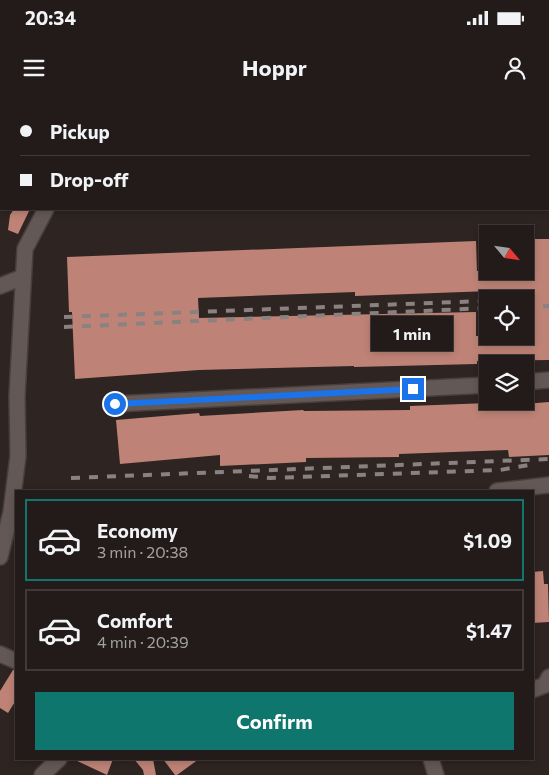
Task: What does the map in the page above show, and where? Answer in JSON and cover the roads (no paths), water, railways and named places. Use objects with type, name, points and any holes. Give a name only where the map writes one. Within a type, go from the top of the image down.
[{"type":"street","points":[[15,490],[18,456],[17,396],[25,249],[45,210]]},
{"type":"street","points":[[0,286],[23,277]]},
{"type":"street","points":[[534,381],[549,380]]},
{"type":"street","points":[[115,404],[479,385]]},
{"type":"street","points":[[506,490],[549,485]]},
{"type":"street","points":[[0,556],[14,505]]},
{"type":"street","points":[[0,654],[15,661]]},
{"type":"street","points":[[534,689],[545,684],[549,677]]},
{"type":"street","points":[[42,775],[58,760]]},
{"type":"street","points":[[431,760],[436,775]]},
{"type":"railway","points":[[64,317],[479,301]]},
{"type":"railway","points":[[534,307],[549,306]]},
{"type":"railway","points":[[64,327],[479,308]]},
{"type":"railway","points":[[71,478],[549,459]]},
{"type":"railway","points":[[249,476],[270,478],[500,470],[529,465]]}]
